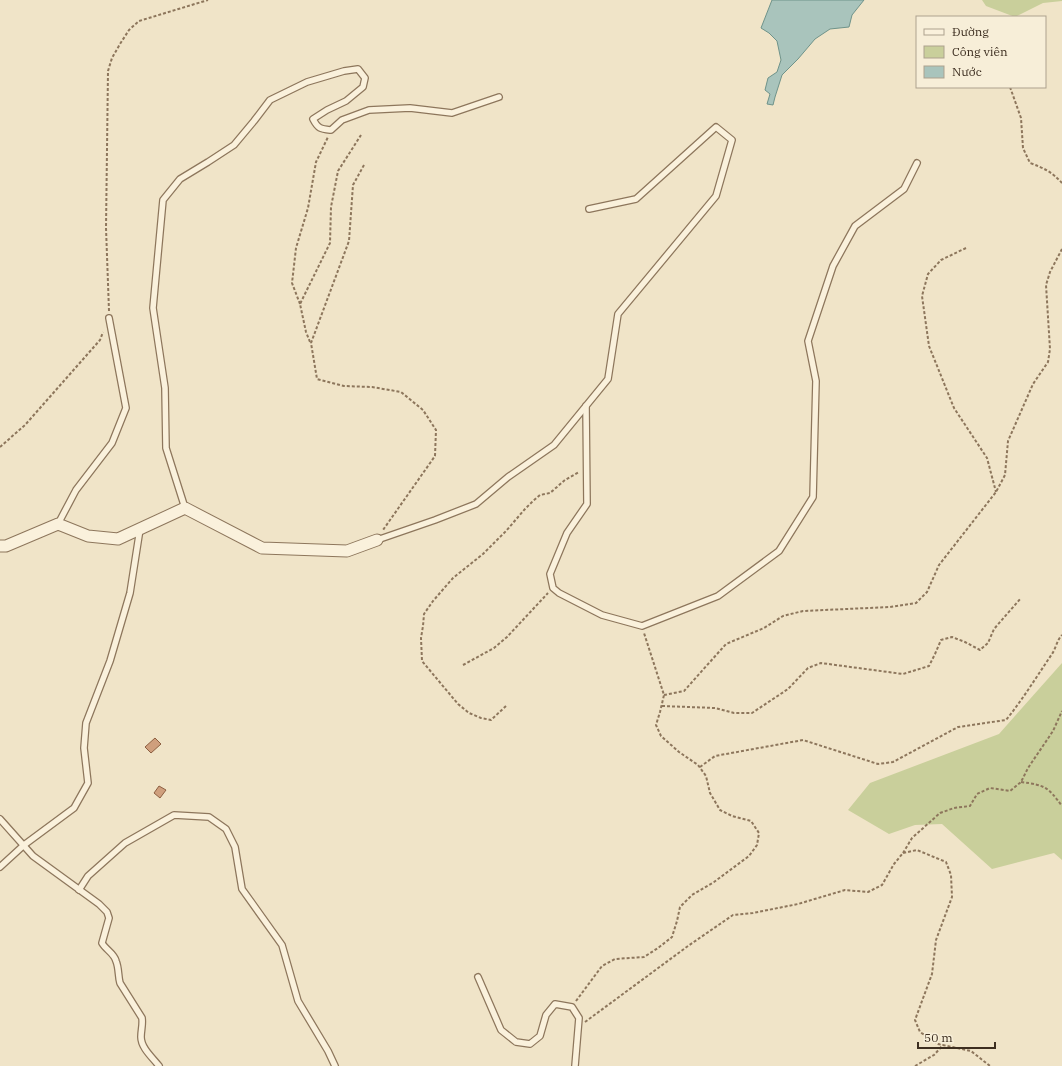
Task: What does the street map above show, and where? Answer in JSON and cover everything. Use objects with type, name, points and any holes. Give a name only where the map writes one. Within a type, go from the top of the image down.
[{"type":"street","points":[[0,546],[6,546],[58,524],[88,536],[118,539],[185,508],[262,548],[347,551],[377,540]]},
{"type":"lane","points":[[185,508],[166,448],[165,388],[153,308],[163,200],[180,179],[234,145],[270,100],[307,82],[344,71],[358,69],[365,78],[363,87],[346,101],[313,119],[316,126],[322,129],[331,130],[342,120],[369,110],[410,108],[452,113],[498,97]]},
{"type":"lane","points":[[377,540],[476,504],[508,477],[554,445],[608,379],[618,314],[716,196],[732,140],[716,127],[636,199],[589,209]]},
{"type":"lane","points":[[586,406],[587,504],[567,533],[550,574],[553,588],[559,593],[602,615],[642,626],[718,596],[779,550],[813,497],[816,381],[808,341],[833,266],[855,226],[904,189],[918,163]]},
{"type":"lane","points":[[58,524],[76,490],[112,443],[126,408],[109,318]]},
{"type":"lane","points":[[0,867],[24,846],[74,808],[88,783],[84,748],[86,723],[110,661],[130,593],[140,529]]},
{"type":"lane","points":[[79,890],[88,876],[125,843],[174,815],[209,817],[226,829],[235,847],[242,889],[282,945],[298,1001],[328,1051],[335,1066]]},
{"type":"lane","points":[[0,819],[33,856],[99,904],[107,912],[109,918],[102,943],[114,956],[117,962],[118,979],[142,1018],[143,1025],[141,1038],[144,1046],[160,1066]]},
{"type":"lane","points":[[478,977],[501,1030],[516,1042],[530,1044],[540,1036],[546,1015],[555,1004],[572,1007],[579,1018],[575,1066]]},
{"type":"path","points":[[0,447],[25,424],[100,340],[109,318],[106,228],[108,71],[112,58],[129,30],[139,21],[208,0]]},
{"type":"path","points":[[1010,88],[1020,118],[1023,148],[1030,163],[1047,169],[1062,183]]},
{"type":"path","points":[[331,130],[316,162],[308,208],[296,248],[292,283],[300,304],[306,332],[311,343],[317,379],[344,386],[372,387],[401,392],[423,410],[436,430],[435,456],[377,540]]},
{"type":"path","points":[[300,304],[330,243],[331,207],[338,171],[361,135]]},
{"type":"path","points":[[311,343],[349,241],[353,185],[364,165]]},
{"type":"path","points":[[966,248],[941,260],[928,274],[922,296],[929,346],[954,408],[987,458],[996,492]]},
{"type":"path","points":[[664,696],[684,691],[726,644],[764,628],[783,616],[803,610],[890,608],[916,603],[927,592],[939,565],[996,492],[1005,475],[1008,441],[1033,384],[1048,362],[1050,349],[1046,285],[1050,272],[1062,250]]},
{"type":"path","points":[[506,706],[491,720],[469,713],[458,704],[422,661],[421,638],[424,614],[453,578],[484,554],[525,509],[540,495],[550,492],[565,480],[587,467]]},
{"type":"path","points":[[462,665],[494,648],[507,637],[553,588]]},
{"type":"path","points":[[662,706],[715,708],[734,712],[752,713],[788,689],[808,668],[821,664],[903,674],[928,666],[941,640],[952,637],[980,650],[988,644],[994,628],[1021,598]]},
{"type":"path","points":[[572,1007],[602,966],[615,959],[644,957],[672,937],[680,907],[692,895],[714,882],[748,856],[757,845],[759,833],[751,821],[732,816],[720,810],[710,793],[706,776],[700,767],[679,752],[661,736],[656,725],[664,696],[642,626]]},
{"type":"path","points":[[700,767],[715,756],[803,740],[878,764],[893,762],[958,726],[1006,720],[1018,706],[1062,635]]},
{"type":"path","points":[[578,1027],[688,946],[733,915],[753,913],[798,904],[844,890],[868,892],[882,885],[912,838],[940,813],[954,808],[970,806],[976,794],[990,788],[1010,791],[1021,782],[1028,768],[1053,731],[1062,711]]},
{"type":"path","points":[[1021,782],[1035,783],[1046,788],[1056,797],[1062,806]]},
{"type":"path","points":[[903,853],[917,850],[946,862],[952,874],[952,897],[936,940],[932,974],[915,1020],[920,1032],[938,1044],[971,1051],[990,1066]]},
{"type":"path","points":[[915,1066],[934,1055],[943,1045]]},
{"type":"green space","points":[[982,0],[1062,0],[1043,3],[1017,16],[1012,16],[986,6]]},
{"type":"green space","points":[[1062,663],[1062,860],[1054,853],[992,869],[942,824],[915,825],[889,834],[848,810],[870,783],[999,734]]},
{"type":"water","points":[[772,0],[864,0],[852,15],[849,27],[830,29],[815,39],[782,75],[773,105],[767,104],[770,94],[765,90],[768,78],[777,72],[781,60],[777,41],[761,28]]},
{"type":"building","points":[[155,738],[161,744],[151,753],[145,747]]},
{"type":"building","points":[[159,786],[166,790],[160,798],[154,793]]}]
